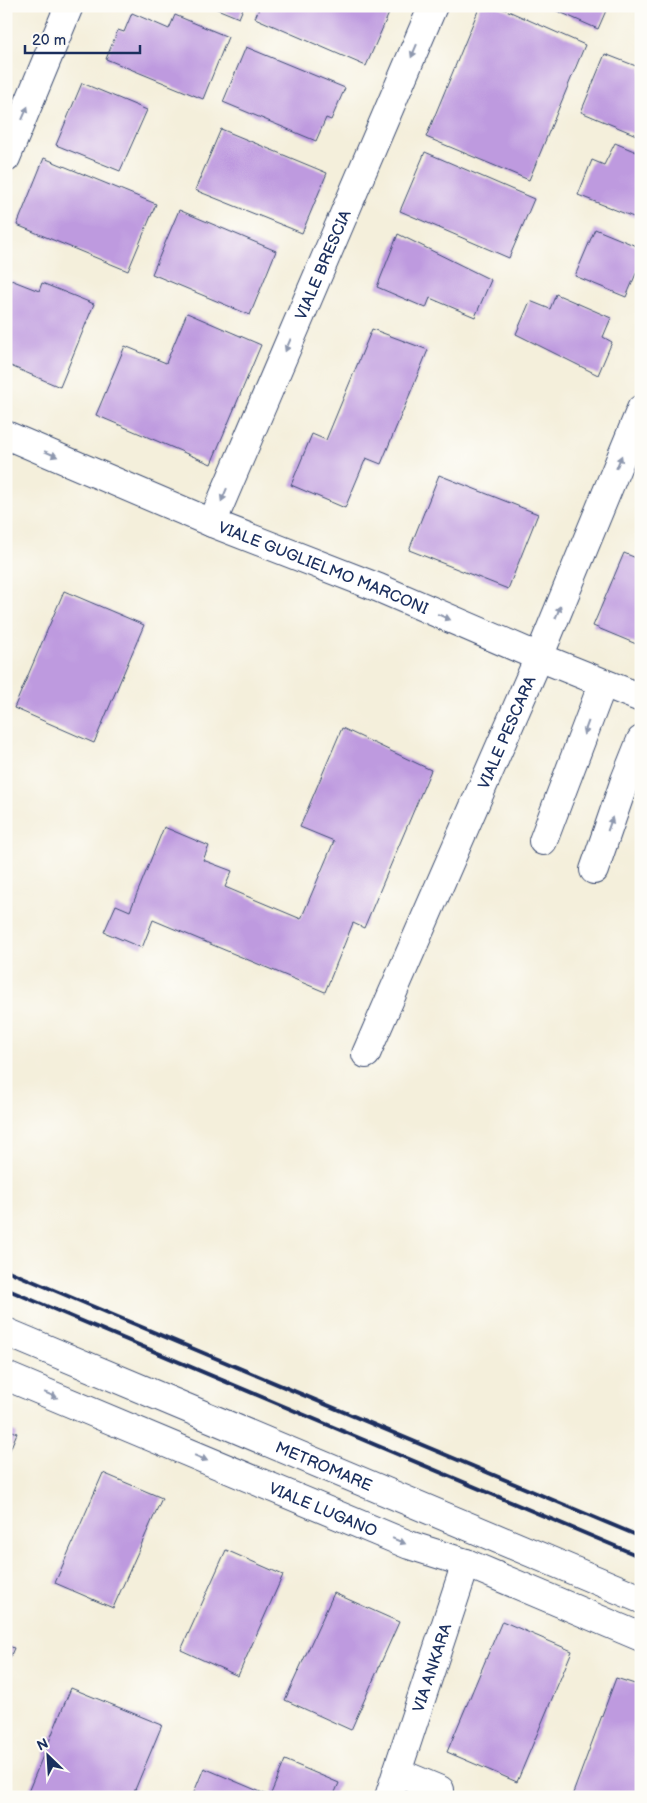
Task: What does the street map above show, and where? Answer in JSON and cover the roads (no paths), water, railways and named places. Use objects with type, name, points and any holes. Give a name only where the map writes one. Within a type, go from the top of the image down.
[{"type":"street","points":[[6,158],[69,6]]},
{"type":"street","name":"VIALE BRESCIA","points":[[212,523],[433,6]]},
{"type":"street","name":"VIALE PESCARA","points":[[366,1054],[539,657],[641,408]]},
{"type":"street","name":"VIALE GUGLIELMO MARCONI","points":[[6,435],[212,523],[378,588],[539,657],[641,698]]},
{"type":"street","points":[[543,841],[603,682]]},
{"type":"street","points":[[594,870],[624,780],[641,740]]},
{"type":"street","name":"METROMARE","points":[[6,1332],[641,1599]]},
{"type":"street","name":"VIALE LUGANO","points":[[6,1376],[409,1545],[466,1563],[641,1636]]},
{"type":"street","name":"VIA ANKARA","points":[[438,1797],[440,1790],[393,1784],[466,1563]]},
{"type":"railway","points":[[6,1270],[641,1537]]},
{"type":"railway","points":[[6,1289],[641,1557]]}]
